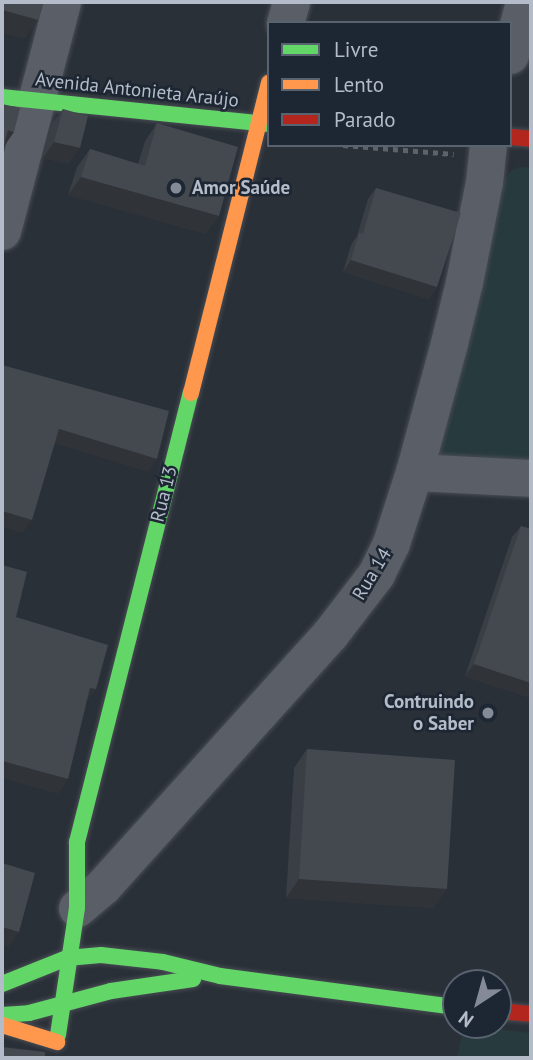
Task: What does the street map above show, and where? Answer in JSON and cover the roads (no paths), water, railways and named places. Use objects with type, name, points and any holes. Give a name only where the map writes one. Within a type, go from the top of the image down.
[{"type":"street","points":[[2,231],[19,99],[62,2]]},
{"type":"street","points":[[286,21],[291,2]]},
{"type":"street","points":[[512,47],[524,2]]},
{"type":"street","name":"Rua 13","points":[[56,1050],[67,958],[77,908],[77,842],[263,124],[267,97]]},
{"type":"street","name":"Avenida Antonieta Araújo","points":[[19,99],[263,124]]},
{"type":"street","points":[[512,143],[531,139]]},
{"type":"street","name":"Rua 14","points":[[77,908],[103,886],[358,600],[376,574],[391,543],[414,472],[464,282],[495,147]]},
{"type":"street","points":[[414,472],[531,478]]},
{"type":"street","points":[[2,984],[67,958],[134,957],[220,976],[442,1006]]},
{"type":"street","points":[[2,1015],[61,1005],[162,982],[220,976]]},
{"type":"street","points":[[512,1012],[531,1014]]},
{"type":"street","points":[[2,1025],[56,1050]]},
{"type":"place","name":"Amor Saúde","points":[[176,188]]},
{"type":"place","name":"Contruindo o Saber","points":[[488,713]]}]
